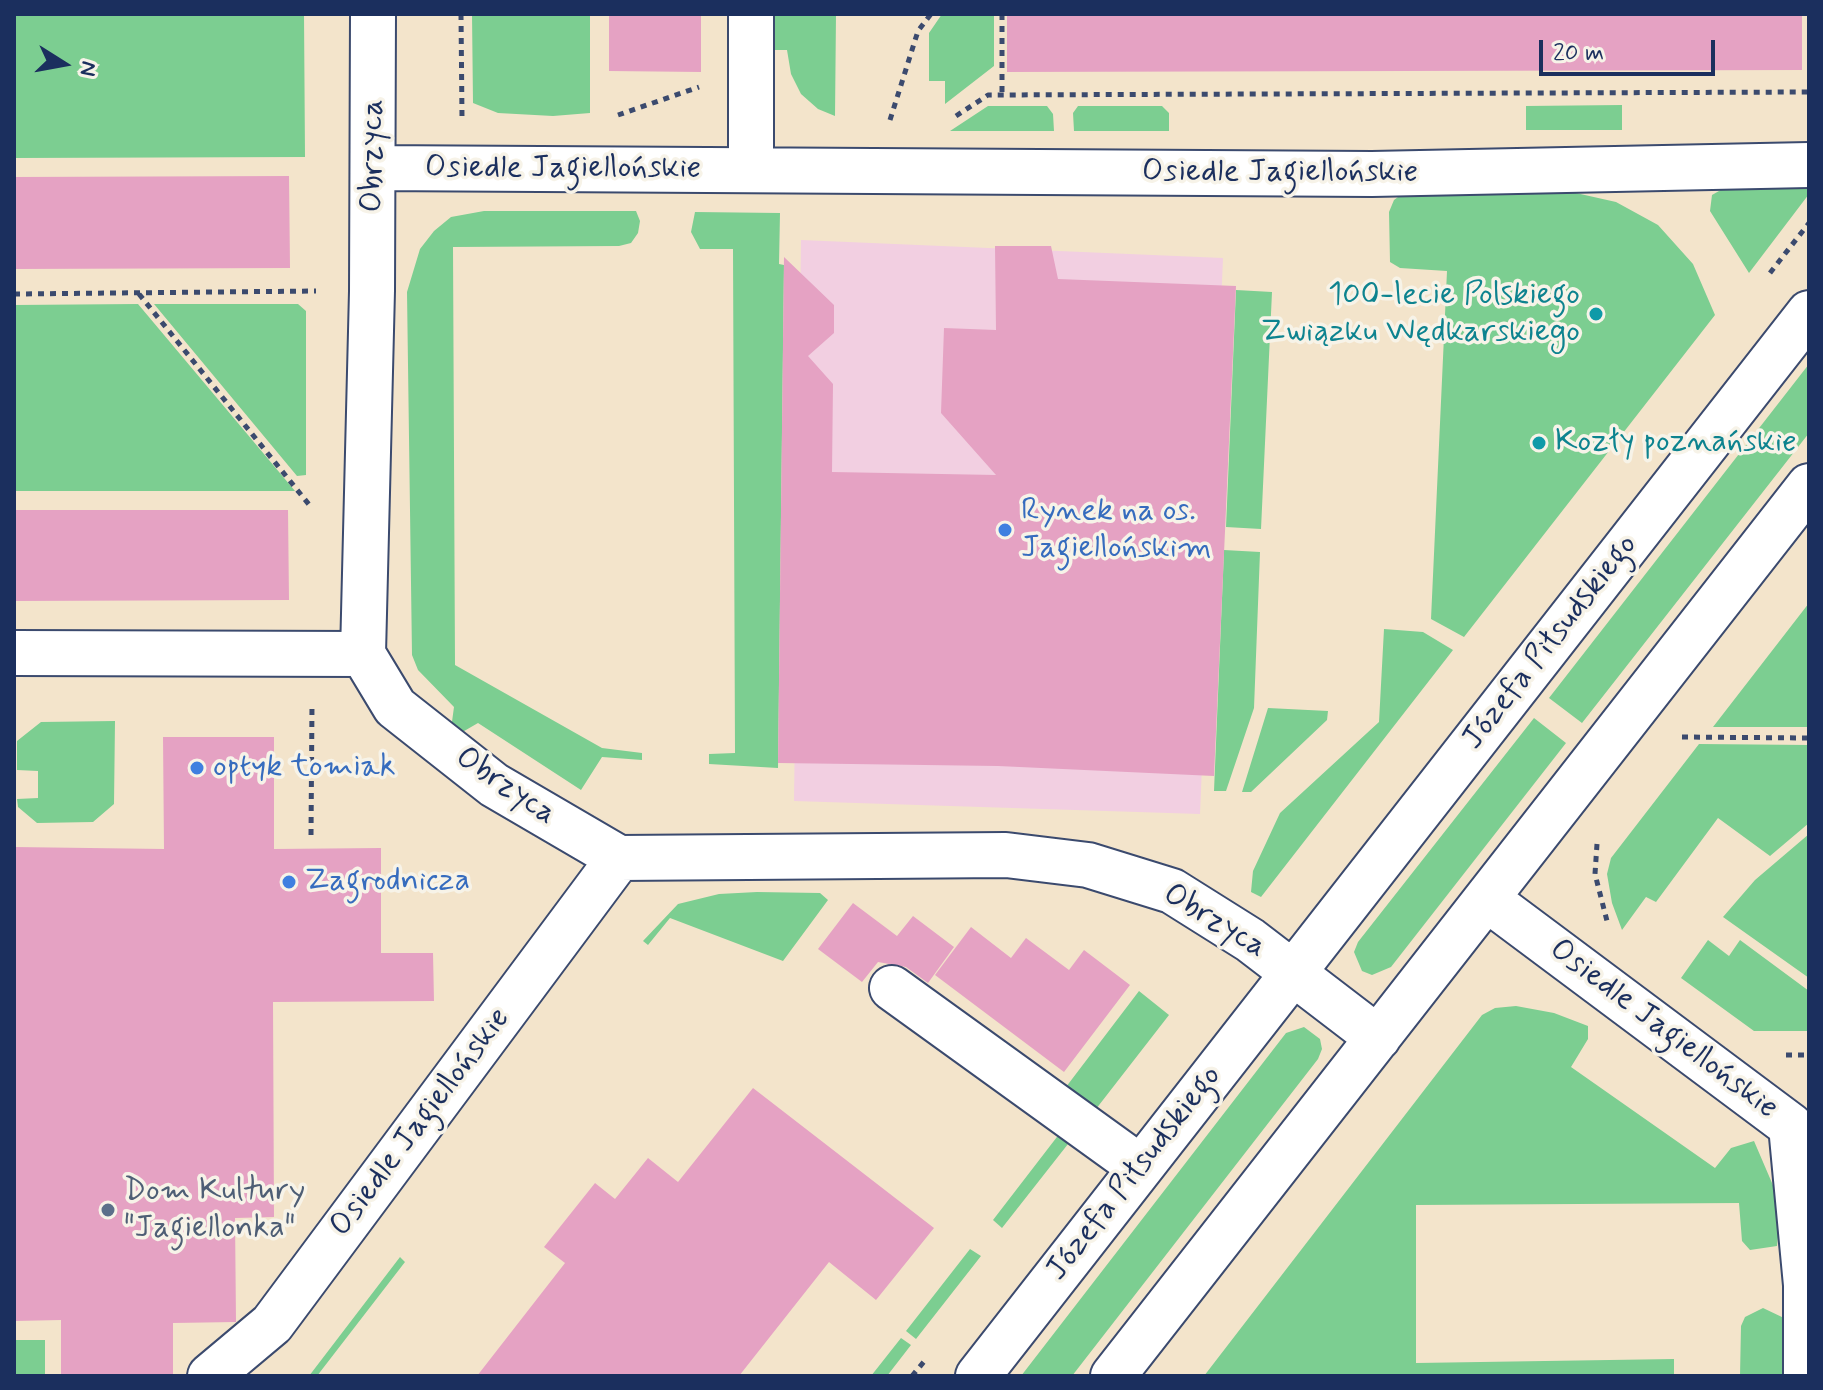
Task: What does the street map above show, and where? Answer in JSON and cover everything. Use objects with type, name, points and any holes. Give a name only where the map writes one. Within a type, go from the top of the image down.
[{"type":"street","name":"Obrzyca","points":[[373,14],[374,168],[363,654],[395,707],[494,785],[619,858],[1006,855],[1088,865],[1172,891],[1250,940],[1293,973]]},
{"type":"street","points":[[751,14],[751,169]]},
{"type":"street","name":"Osiedle Jagiellońskie","points":[[374,168],[1372,174],[1809,165]]},
{"type":"street","name":"Józefa Piłsudskiego","points":[[978,1376],[1809,313]]},
{"type":"street","points":[[1113,1376],[1809,486]]},
{"type":"street","points":[[14,653],[363,654]]},
{"type":"street","name":"Osiedle Jagiellońskie","points":[[210,1376],[272,1324],[619,858]]},
{"type":"street","name":"Osiedle Jagiellońskie","points":[[1487,899],[1791,1126],[1806,1285],[1806,1376]]},
{"type":"street","points":[[1293,973],[1378,1038]]},
{"type":"street","points":[[892,988],[1140,1167]]},
{"type":"path","points":[[461,14],[463,169]]},
{"type":"path","points":[[887,129],[918,31],[931,14]]},
{"type":"path","points":[[1002,14],[1002,95]]},
{"type":"path","points":[[918,170],[933,131],[988,95],[1809,92]]},
{"type":"path","points":[[14,294],[316,291]]},
{"type":"path","points":[[139,293],[315,511]]},
{"type":"path","points":[[1680,737],[1809,738]]},
{"type":"shaded area","name":"Rynek na os. Jagiellońskim","points":[[801,240],[1223,258],[1200,814],[794,801]]},
{"type":"green space","points":[[14,14],[304,14],[305,157],[14,158]]},
{"type":"green space","points":[[472,14],[590,14],[590,113],[553,116],[498,113],[473,103]]},
{"type":"green space","points":[[767,14],[836,14],[835,116],[818,109],[801,94],[791,74],[787,50],[767,50]]},
{"type":"green space","points":[[942,14],[994,14],[994,66],[945,104],[945,81],[929,81],[929,33]]},
{"type":"green space","points":[[1622,105],[1622,130],[1526,130],[1526,106]]},
{"type":"green space","points":[[988,106],[1047,106],[1053,114],[1054,131],[950,131]]},
{"type":"green space","points":[[1078,106],[1162,106],[1169,113],[1169,131],[1074,131],[1073,113]]},
{"type":"green space","points":[[1726,187],[1809,187],[1809,194],[1749,273],[1710,211],[1712,195]]},
{"type":"green space","points":[[1567,191],[1616,202],[1658,225],[1693,264],[1715,315],[1464,637],[1431,619],[1447,271],[1400,268],[1390,262],[1389,212],[1394,200],[1402,194]]},
{"type":"green space","points":[[484,211],[636,211],[640,221],[638,233],[631,243],[619,246],[453,247],[455,665],[602,748],[642,753],[642,760],[602,757],[581,790],[478,723],[459,734],[451,729],[454,707],[418,670],[412,655],[407,292],[420,249],[434,231],[451,217]]},
{"type":"green space","points":[[695,212],[780,213],[779,264],[784,265],[778,768],[709,764],[709,754],[735,753],[733,249],[700,249],[691,232]]},
{"type":"green space","points":[[1236,290],[1272,292],[1261,529],[1226,527]]},
{"type":"green space","points":[[138,304],[295,491],[14,491],[14,305]]},
{"type":"green space","points":[[154,304],[298,304],[306,311],[306,475],[297,476]]},
{"type":"green space","points":[[1809,364],[1809,433],[1582,723],[1549,698]]},
{"type":"green space","points":[[1224,550],[1260,552],[1254,708],[1226,791],[1214,791]]},
{"type":"green space","points":[[1809,603],[1809,727],[1713,727]]},
{"type":"green space","points":[[1384,629],[1423,632],[1453,650],[1261,897],[1251,892],[1253,871],[1280,813],[1379,722]]},
{"type":"green space","points":[[1268,708],[1328,711],[1327,720],[1251,792],[1242,792]]},
{"type":"green space","points":[[1534,718],[1566,743],[1391,967],[1372,975],[1362,971],[1354,952],[1358,942]]},
{"type":"green space","points":[[115,721],[114,804],[93,822],[37,823],[18,807],[17,799],[38,798],[38,771],[17,770],[17,741],[41,722]]},
{"type":"green space","points":[[1699,744],[1809,745],[1809,823],[1770,856],[1718,818],[1656,902],[1646,897],[1622,930],[1612,903],[1607,874],[1611,858]]},
{"type":"green space","points":[[1809,834],[1809,978],[1723,917],[1755,880]]},
{"type":"green space","points":[[820,893],[828,900],[783,961],[670,918],[648,945],[643,941],[678,904],[719,894]]},
{"type":"green space","points":[[1708,940],[1729,956],[1740,940],[1809,991],[1809,1031],[1754,1031],[1681,978]]},
{"type":"green space","points":[[1139,991],[1169,1015],[1089,1118],[1066,1087]]},
{"type":"green space","points":[[1516,1006],[1554,1013],[1588,1026],[1588,1039],[1571,1067],[1715,1168],[1731,1148],[1754,1141],[1775,1190],[1780,1218],[1777,1246],[1750,1250],[1742,1241],[1739,1203],[1416,1205],[1416,1363],[1674,1359],[1674,1376],[1204,1376],[1482,1015],[1495,1008]]},
{"type":"green space","points":[[1304,1027],[1320,1039],[1322,1049],[1318,1059],[1072,1376],[1021,1376],[1286,1033]]},
{"type":"green space","points":[[1060,1133],[1068,1144],[1002,1228],[993,1220]]},
{"type":"green space","points":[[970,1249],[981,1256],[916,1339],[906,1331]]},
{"type":"green space","points":[[400,1257],[405,1262],[317,1376],[309,1376]]},
{"type":"green space","points":[[1763,1308],[1784,1318],[1785,1376],[1740,1376],[1741,1326],[1745,1317]]},
{"type":"green space","points":[[901,1338],[911,1345],[887,1376],[871,1376]]},
{"type":"green space","points":[[14,1340],[45,1340],[45,1376],[14,1376]]},
{"type":"building","points":[[609,14],[701,14],[701,72],[609,71]]},
{"type":"building","points":[[1007,14],[1802,14],[1802,70],[1007,72]]},
{"type":"building","points":[[289,176],[290,268],[14,269],[14,177]]},
{"type":"building","name":"Rynek na os. Jagiellońskim","points":[[995,246],[1051,246],[1058,279],[1236,286],[1214,776],[998,766],[778,763],[784,257],[834,305],[834,333],[808,356],[833,384],[832,472],[996,475],[941,413],[944,328],[996,330]]},
{"type":"building","points":[[14,510],[288,510],[289,600],[14,601]]},
{"type":"building","points":[[163,737],[274,737],[274,849],[381,848],[381,953],[433,953],[434,1001],[273,1002],[274,1217],[235,1218],[236,1322],[173,1323],[173,1376],[61,1376],[61,1320],[14,1321],[14,847],[164,849]]},
{"type":"building","points":[[853,903],[897,936],[913,916],[954,947],[928,983],[906,967],[878,962],[862,982],[818,949]]},
{"type":"building","points":[[971,927],[1011,958],[1026,938],[1069,970],[1084,950],[1130,985],[1064,1072],[935,975]]},
{"type":"building","points":[[753,1088],[934,1228],[876,1300],[829,1262],[739,1376],[477,1376],[565,1263],[544,1247],[595,1183],[615,1199],[648,1158],[678,1182]]},
{"type":"place","name":"100-lecie Polskiego Związku Wędkarskiego","points":[[1596,314]]},
{"type":"place","name":"Kozły poznańskie","points":[[1539,443]]},
{"type":"place","name":"Rynek na os. Jagiellońskim","points":[[1005,530]]},
{"type":"place","name":"optyk tomiak","points":[[197,768]]},
{"type":"place","name":"Zagrodnicza","points":[[289,882]]},
{"type":"place","name":"Dom Kultury \"Jagiellonka\"","points":[[108,1210]]}]
